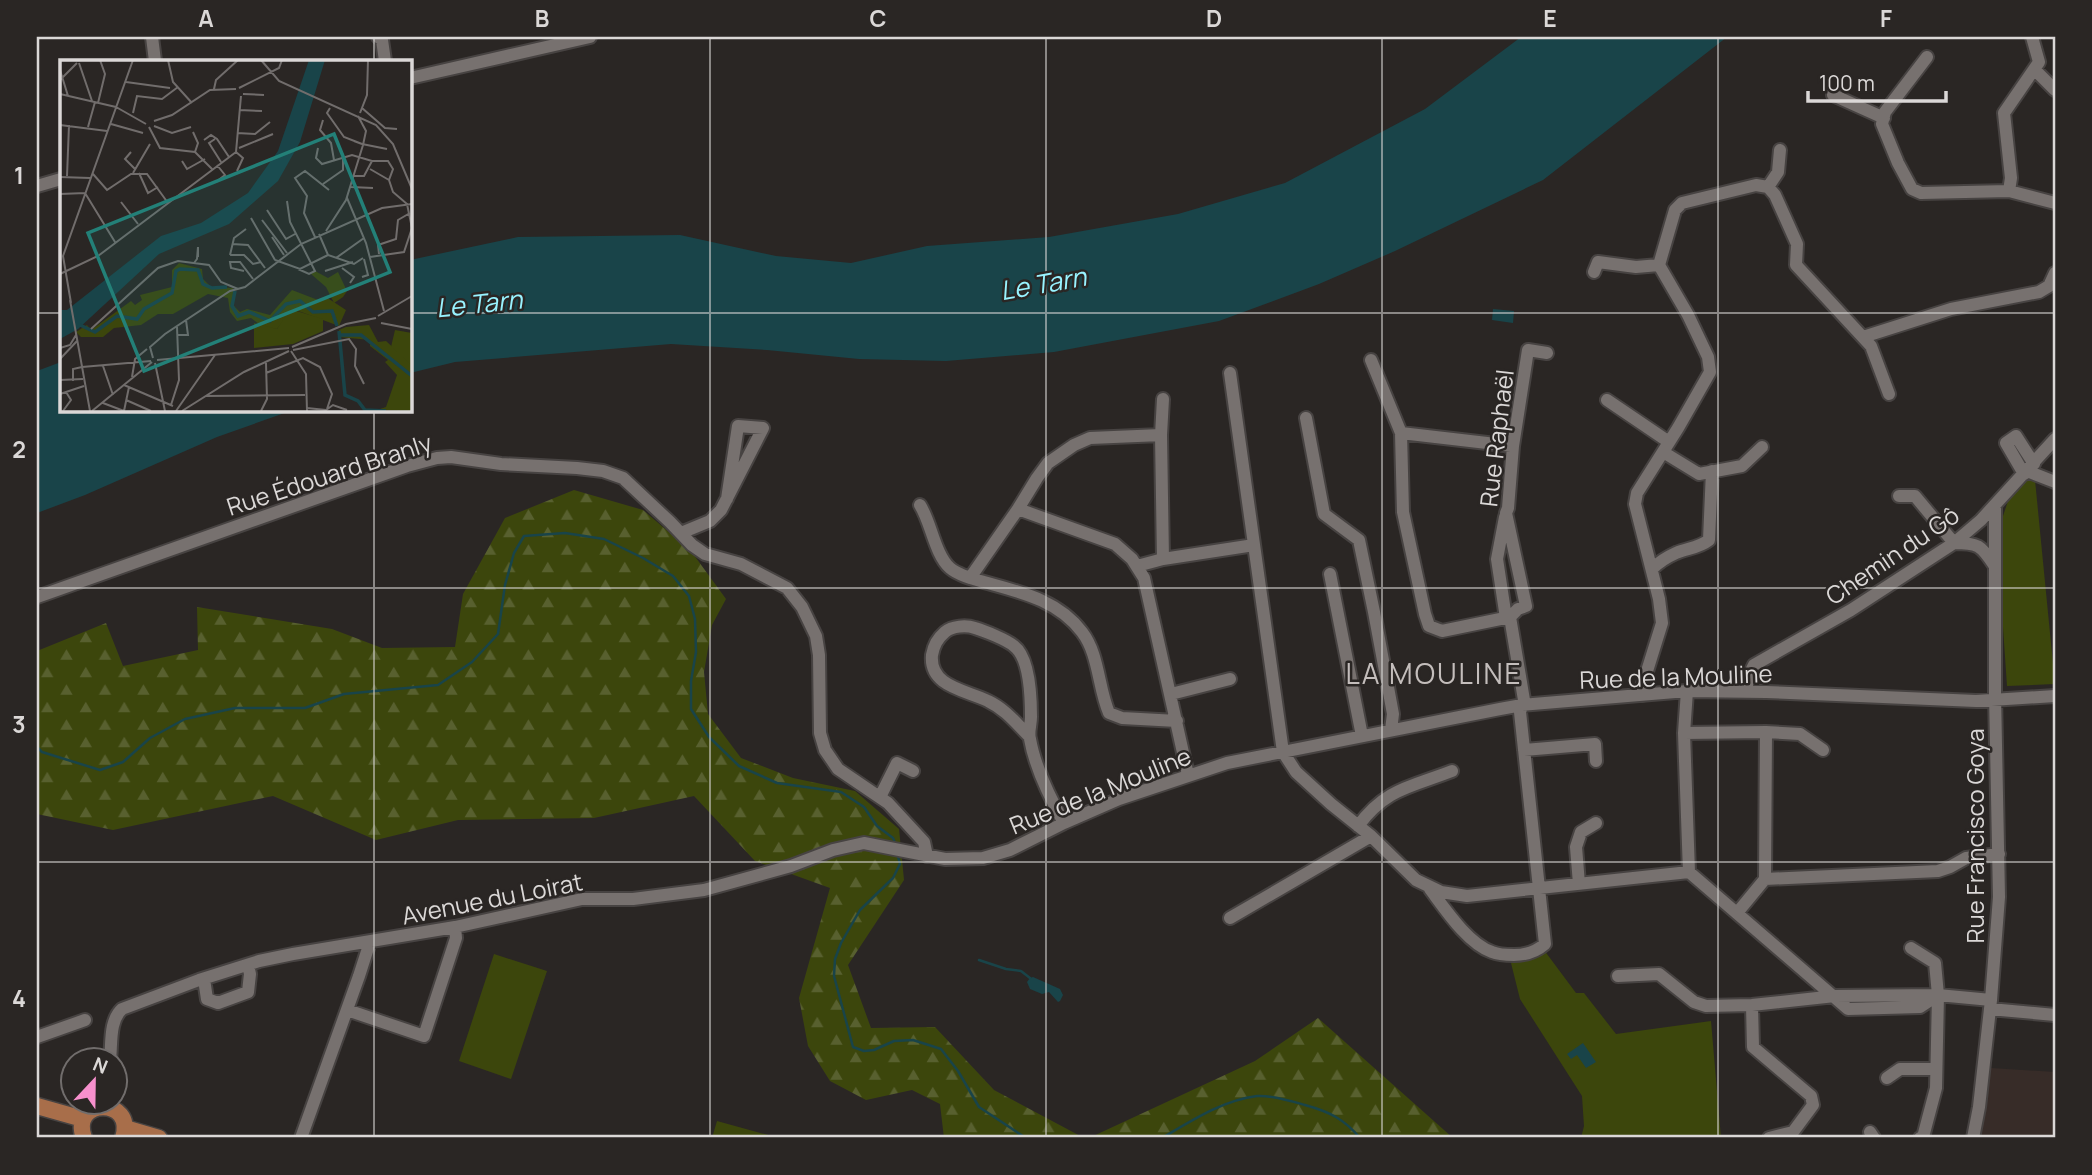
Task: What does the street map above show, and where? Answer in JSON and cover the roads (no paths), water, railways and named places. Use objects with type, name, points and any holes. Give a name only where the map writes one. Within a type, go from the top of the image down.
[{"type":"main road","points":[[37,1106],[81,1132],[89,1116]]},
{"type":"main road","points":[[121,1116],[124,1133],[159,1138]]},
{"type":"street","points":[[152,37],[155,60]]},
{"type":"street","points":[[378,37],[382,40],[385,60]]},
{"type":"street","points":[[411,78],[547,42],[590,37]]},
{"type":"street","points":[[2009,191],[2011,178],[2004,113],[2039,62],[2032,37]]},
{"type":"street","points":[[1927,57],[1885,112],[1882,124],[1912,190],[1921,193],[2009,191],[2055,203]]},
{"type":"street","points":[[2035,70],[2055,90]]},
{"type":"street","points":[[1833,95],[1884,118]]},
{"type":"street","points":[[1768,187],[1778,172],[1780,150]]},
{"type":"street","points":[[37,186],[60,179]]},
{"type":"street","points":[[1643,695],[1643,684],[1662,623],[1660,599],[1635,504],[1637,492],[1710,372],[1708,357],[1659,265],[1675,210],[1682,203],[1756,185],[1768,187],[1775,195],[1797,244],[1796,265],[1871,346],[1889,394]]},
{"type":"street","points":[[1594,272],[1598,262],[1636,267],[1659,265]]},
{"type":"street","points":[[1863,337],[1951,309],[2039,292],[2049,286],[2055,273]]},
{"type":"street","name":"Rue Raphaël","points":[[1508,617],[1526,606],[1506,513],[1513,446],[1528,350],[1547,353]]},
{"type":"street","points":[[1371,360],[1401,433],[1403,512],[1424,614],[1429,626],[1442,631],[1508,617]]},
{"type":"street","points":[[1230,373],[1283,752],[1296,772],[1371,836],[1416,880],[1441,892],[1467,896],[1689,872],[1835,996]]},
{"type":"street","points":[[1163,399],[1163,559]]},
{"type":"street","points":[[1607,400],[1699,474],[1742,466],[1762,447]]},
{"type":"street","points":[[1306,418],[1324,514],[1359,540],[1393,713],[1391,730]]},
{"type":"street","points":[[681,533],[710,521],[722,510],[763,428],[737,426],[727,499]]},
{"type":"street","points":[[1401,433],[1513,446]]},
{"type":"street","points":[[970,578],[1048,463],[1074,445],[1090,438],[1161,435]]},
{"type":"street","name":"Chemin du Gô","points":[[1746,691],[1754,665],[1851,610],[1954,543],[1982,520],[2055,440]]},
{"type":"street","name":"Rue Édouard Branly","points":[[37,597],[407,466],[437,458],[603,471],[623,478],[692,545],[705,554],[741,564],[787,588],[802,607],[816,636],[819,655],[820,733],[825,750],[838,769],[888,803],[924,842],[927,856]]},
{"type":"street","points":[[2028,470],[2055,482]]},
{"type":"street","points":[[1652,569],[1661,561],[1679,552],[1701,546],[1709,540],[1712,471]]},
{"type":"street","points":[[1899,496],[1915,496],[1954,543],[1973,543],[1984,549]]},
{"type":"street","points":[[920,505],[927,516],[939,551],[949,567],[970,578],[1027,594],[1052,605],[1083,633],[1091,648],[1109,713],[1122,718],[1177,721]]},
{"type":"street","name":"Rue Francisco Goya","points":[[1973,1138],[1991,1005],[1999,897],[1995,505]]},
{"type":"street","points":[[1018,509],[1115,544],[1137,566],[1144,578],[1188,775]]},
{"type":"street","points":[[1427,885],[1459,926],[1489,952],[1522,955],[1545,944],[1520,712],[1523,697],[1497,559],[1506,513]]},
{"type":"street","points":[[1982,520],[1984,549],[1994,565]]},
{"type":"street","points":[[1137,566],[1163,559],[1254,545]]},
{"type":"street","points":[[1330,575],[1362,736]]},
{"type":"street","points":[[1029,736],[1006,713],[989,701],[938,678],[932,662],[933,645],[948,629],[962,626],[975,628],[1015,646],[1024,659],[1028,674],[1031,719],[1029,736],[1037,765],[1064,823]]},
{"type":"street","points":[[1171,694],[1230,679]]},
{"type":"street","points":[[1687,691],[1685,733],[1689,872]]},
{"type":"street","name":"Rue de la Mouline","points":[[864,843],[945,859],[978,859],[1010,849],[1119,799],[1227,763],[1522,705],[1687,691],[1995,700],[2055,696]]},
{"type":"street","points":[[1737,913],[1765,879],[1766,732]]},
{"type":"street","points":[[1685,733],[1800,734],[1823,750]]},
{"type":"street","points":[[1524,750],[1595,744],[1596,761]]},
{"type":"street","points":[[880,797],[897,763],[913,771]]},
{"type":"street","points":[[1358,825],[1368,811],[1386,796],[1452,771]]},
{"type":"street","points":[[1579,884],[1576,846],[1581,832],[1596,824]]},
{"type":"street","points":[[1230,918],[1371,836]]},
{"type":"street","name":"Avenue du Loirat","points":[[111,1046],[115,1015],[129,1005],[248,965],[293,954],[455,927],[582,899],[633,899],[704,890],[864,843]]},
{"type":"street","points":[[1765,879],[1938,871],[1966,858],[1998,854]]},
{"type":"street","points":[[347,1010],[424,1036],[457,938],[455,927]]},
{"type":"street","points":[[301,1138],[370,942]]},
{"type":"street","points":[[1911,948],[1935,963],[1938,995],[1936,1088],[1923,1137],[1920,1138]]},
{"type":"street","points":[[204,979],[207,999],[218,1003],[247,992],[250,974],[248,965]]},
{"type":"street","points":[[1618,976],[1658,974],[1694,1002],[1706,1006],[1752,1005],[1835,996],[1938,995],[2055,1015]]},
{"type":"street","points":[[1752,1005],[1753,1047],[1811,1096],[1813,1105],[1793,1132],[1769,1138]]},
{"type":"street","points":[[37,1037],[85,1020]]},
{"type":"street","points":[[1887,1077],[1899,1069],[1936,1069]]},
{"type":"street","name":"Rue Francisco Goya","points":[[1979,1107],[1982,1138]]},
{"type":"water","name":"Le Tarn","points":[[1521,37],[1727,37],[1543,180],[1395,251],[1319,284],[1219,321],[1054,352],[946,361],[859,359],[671,344],[455,362],[411,373],[411,260],[518,237],[680,235],[776,256],[851,263],[927,246],[1049,237],[1178,214],[1285,183],[1425,109]]},
{"type":"water","points":[[1493,309],[1514,311],[1513,323],[1492,320]]},
{"type":"water","points":[[60,362],[60,411],[290,411],[217,437],[37,513],[37,371]]},
{"type":"water","points":[[1033,977],[1060,989],[1063,995],[1060,1001],[1049,992],[1042,994],[1030,989],[1027,982]]},
{"type":"water","points":[[1583,1043],[1596,1062],[1586,1068],[1577,1055],[1571,1059],[1567,1054]]},
{"type":"waterway","points":[[37,747],[42,752],[100,770],[123,762],[150,738],[185,719],[235,708],[305,708],[344,694],[438,685],[472,662],[498,634],[505,585],[514,553],[524,536],[565,533],[604,539],[643,558],[673,576],[689,596],[695,619],[696,652],[691,681],[691,709],[709,737],[739,766],[777,783],[841,792],[864,807],[877,826],[893,838],[895,843]]},
{"type":"waterway","points":[[897,853],[900,864],[893,878],[860,910],[835,959],[834,976],[853,1047],[864,1051],[874,1050],[894,1041],[913,1040],[941,1049],[958,1071],[979,1107],[1026,1138]]},
{"type":"waterway","points":[[979,960],[1021,971],[1030,978]]},
{"type":"waterway","points":[[1162,1138],[1220,1107],[1257,1096],[1288,1100],[1329,1114],[1342,1121],[1360,1138]]},
{"type":"district","name":"LA MOULINE","points":[[1434,673]]}]
